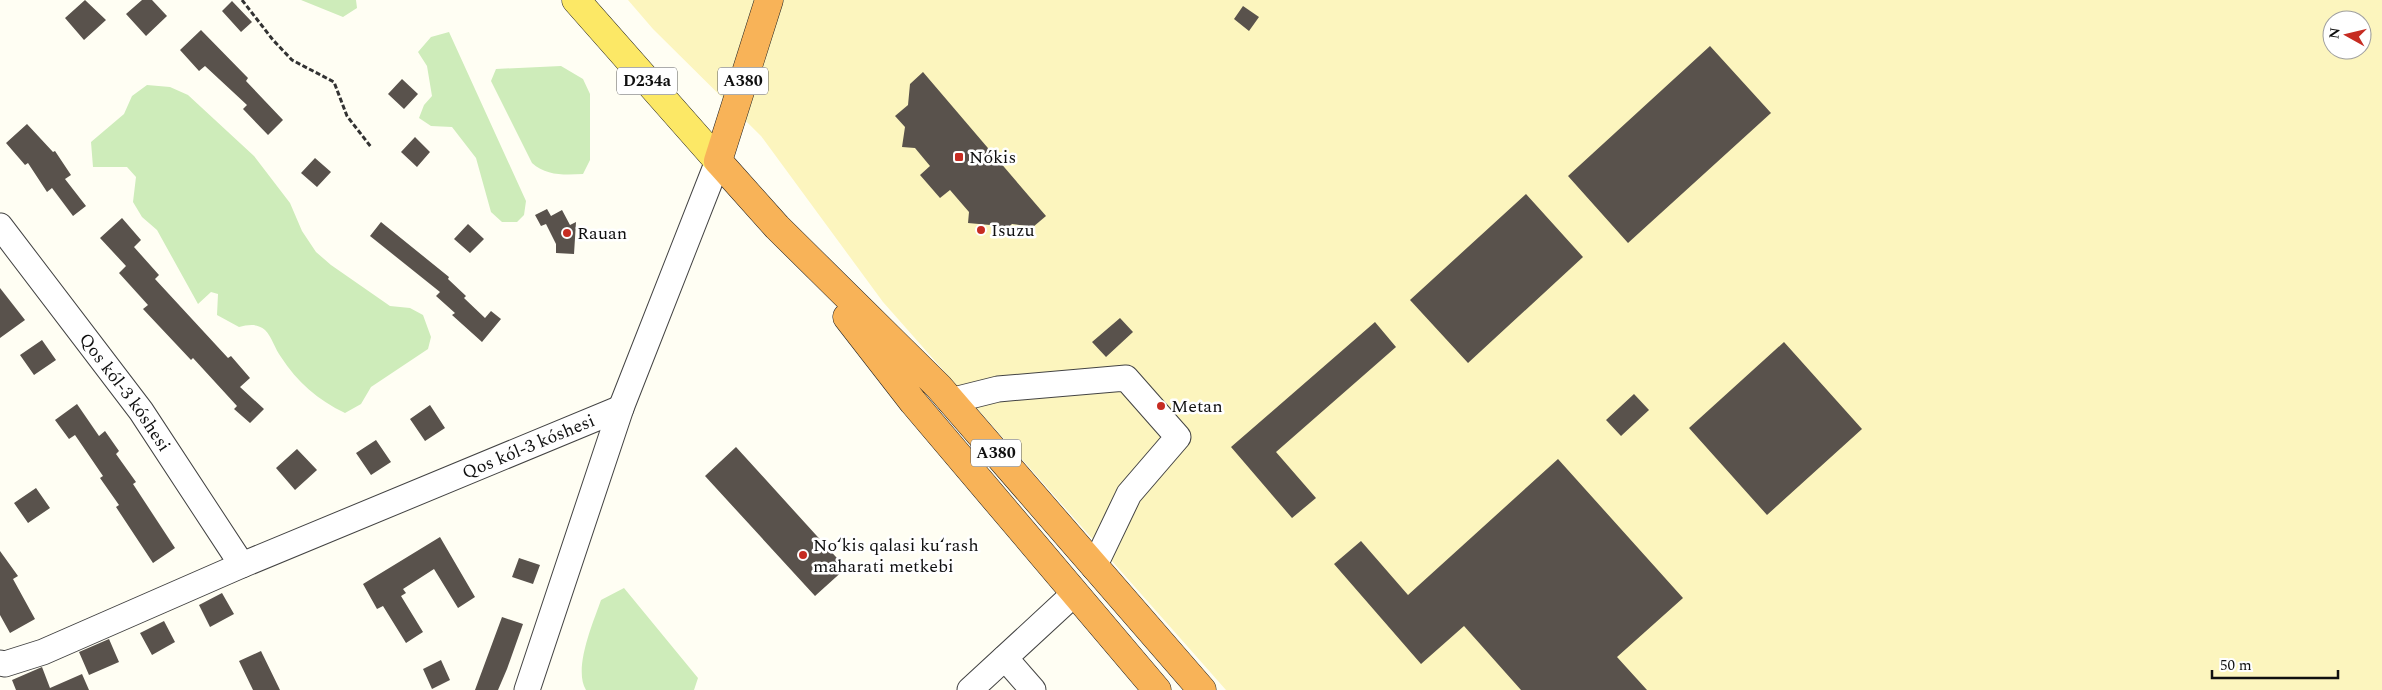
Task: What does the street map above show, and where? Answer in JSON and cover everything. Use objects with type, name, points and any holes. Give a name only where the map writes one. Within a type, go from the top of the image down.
[{"type":"highway","name":"A380","points":[[769,0],[718,161],[777,227],[950,401],[1202,690]]},
{"type":"highway","name":"A380","points":[[777,227],[913,402],[1156,690]]},
{"type":"main road","name":"D234a","points":[[576,0],[718,161]]},
{"type":"street","points":[[526,690],[621,408],[718,161]]},
{"type":"street","name":"Qos kól-3 kóshesi","points":[[0,226],[141,411],[242,565]]},
{"type":"street","points":[[950,401],[998,389],[1126,378],[1178,437],[1129,494],[1094,567]]},
{"type":"street","name":"Qos kól-3 kóshesi","points":[[2,660],[44,652],[242,565],[621,408]]},
{"type":"street","points":[[970,690],[1075,593]]},
{"type":"street","points":[[1005,658],[1032,690]]},
{"type":"path","points":[[242,0],[273,40],[292,60],[334,82],[347,116],[371,147]]},
{"type":"green space","points":[[301,0],[356,0],[357,8],[343,17]]},
{"type":"green space","points":[[449,32],[526,201],[524,215],[517,222],[502,222],[491,212],[476,158],[452,127],[431,126],[419,118],[424,105],[432,96],[427,66],[418,52],[431,37]]},
{"type":"green space","points":[[561,66],[583,79],[590,94],[590,160],[583,174],[550,172],[532,163],[491,81],[496,69]]},
{"type":"green space","points":[[147,85],[170,87],[188,95],[254,156],[290,203],[302,231],[316,252],[331,265],[390,306],[410,308],[423,315],[431,337],[428,349],[371,387],[361,404],[345,413],[317,396],[301,382],[287,366],[265,330],[256,325],[239,327],[217,315],[218,294],[211,292],[198,304],[157,230],[142,217],[133,202],[136,177],[127,167],[93,167],[91,142],[124,114],[132,96]]},
{"type":"green space","points":[[624,588],[698,678],[694,690],[586,690],[583,681],[583,658],[589,633],[601,600]]},
{"type":"sand","points":[[628,0],[2382,0],[2382,690],[1226,690],[883,302],[761,136],[653,29]]},
{"type":"building","points":[[85,0],[106,20],[84,40],[65,18]]},
{"type":"building","points":[[142,0],[152,0],[167,16],[146,36],[126,14]]},
{"type":"building","points":[[232,1],[252,22],[241,32],[222,11]]},
{"type":"building","points":[[1243,6],[1259,17],[1249,31],[1234,19]]},
{"type":"building","points":[[201,30],[248,78],[246,81],[283,120],[268,135],[243,109],[247,105],[205,66],[199,71],[180,50]]},
{"type":"building","points":[[1710,46],[1771,113],[1628,243],[1568,176]]},
{"type":"building","name":"Nókis","points":[[923,72],[1046,216],[1033,227],[1012,224],[999,236],[990,225],[968,223],[969,212],[950,190],[940,198],[920,175],[930,166],[915,148],[902,147],[905,127],[895,116],[908,105],[910,84]]},
{"type":"building","points":[[402,79],[418,94],[404,109],[388,94]]},
{"type":"building","points":[[27,124],[53,152],[55,151],[71,175],[65,179],[86,206],[73,216],[52,188],[47,192],[28,163],[25,165],[6,143]]},
{"type":"building","points":[[415,137],[430,152],[417,167],[401,152]]},
{"type":"building","points":[[315,158],[331,172],[317,187],[301,173]]},
{"type":"building","points":[[1526,194],[1583,257],[1468,363],[1410,300]]},
{"type":"building","points":[[547,209],[551,216],[562,210],[570,225],[576,222],[574,254],[556,253],[556,244],[546,224],[541,226],[535,215]]},
{"type":"building","points":[[122,218],[141,240],[134,247],[159,275],[155,279],[228,358],[231,356],[250,378],[240,387],[264,409],[250,423],[234,409],[237,406],[193,358],[191,360],[143,309],[148,305],[119,273],[126,266],[100,238]]},
{"type":"building","points":[[381,222],[449,277],[448,279],[466,296],[464,298],[485,318],[491,311],[501,319],[482,342],[452,315],[455,313],[436,296],[440,292],[370,236]]},
{"type":"building","points":[[468,224],[484,239],[470,253],[454,239]]},
{"type":"building","points":[[0,288],[25,320],[0,338]]},
{"type":"building","points":[[1120,318],[1133,332],[1106,357],[1092,342]]},
{"type":"building","points":[[1375,322],[1396,347],[1276,452],[1316,498],[1292,518],[1231,447]]},
{"type":"building","points":[[42,340],[56,360],[34,375],[20,355]]},
{"type":"building","points":[[1784,342],[1862,429],[1767,515],[1689,428]]},
{"type":"building","points":[[1634,394],[1649,410],[1621,436],[1606,420]]},
{"type":"building","points":[[77,404],[99,436],[105,431],[119,451],[116,454],[136,482],[133,484],[175,548],[153,563],[116,507],[119,505],[100,478],[103,476],[75,435],[69,439],[55,420]]},
{"type":"building","points":[[430,405],[445,428],[425,441],[410,419]]},
{"type":"building","points":[[376,440],[391,462],[371,475],[356,453]]},
{"type":"building","points":[[736,447],[846,568],[815,596],[705,476]]},
{"type":"building","points":[[297,449],[317,470],[295,490],[276,468]]},
{"type":"building","points":[[1558,459],[1683,598],[1617,657],[1647,690],[1521,690],[1464,626],[1421,664],[1334,564],[1361,541],[1408,595]]},
{"type":"building","points":[[36,488],[50,508],[28,523],[14,503]]},
{"type":"building","points":[[440,537],[475,597],[458,608],[434,569],[403,589],[406,593],[401,596],[423,632],[406,643],[383,606],[377,609],[363,584]]},
{"type":"building","points":[[0,551],[18,576],[13,579],[35,619],[10,633],[0,615]]},
{"type":"building","points":[[519,558],[540,565],[533,584],[512,577]]},
{"type":"building","points":[[222,593],[234,614],[210,627],[199,605]]},
{"type":"building","points":[[502,617],[523,624],[507,669],[498,690],[475,690]]},
{"type":"building","points":[[164,621],[175,642],[152,655],[140,633]]},
{"type":"building","points":[[109,639],[119,662],[89,675],[79,652]]},
{"type":"building","points":[[261,651],[280,690],[253,690],[239,661]]},
{"type":"building","points":[[441,660],[450,680],[432,689],[423,669]]},
{"type":"building","points":[[42,667],[50,688],[82,674],[89,690],[16,690],[12,680]]},
{"type":"place","name":"Nókis","points":[[959,157]]},
{"type":"place","name":"Isuzu","points":[[981,230]]},
{"type":"place","name":"Rauan","points":[[567,233]]},
{"type":"place","name":"Metan","points":[[1161,406]]},
{"type":"place","name":"Noʻkis qalasi kuʻrash maharati metkebi","points":[[803,555]]}]
